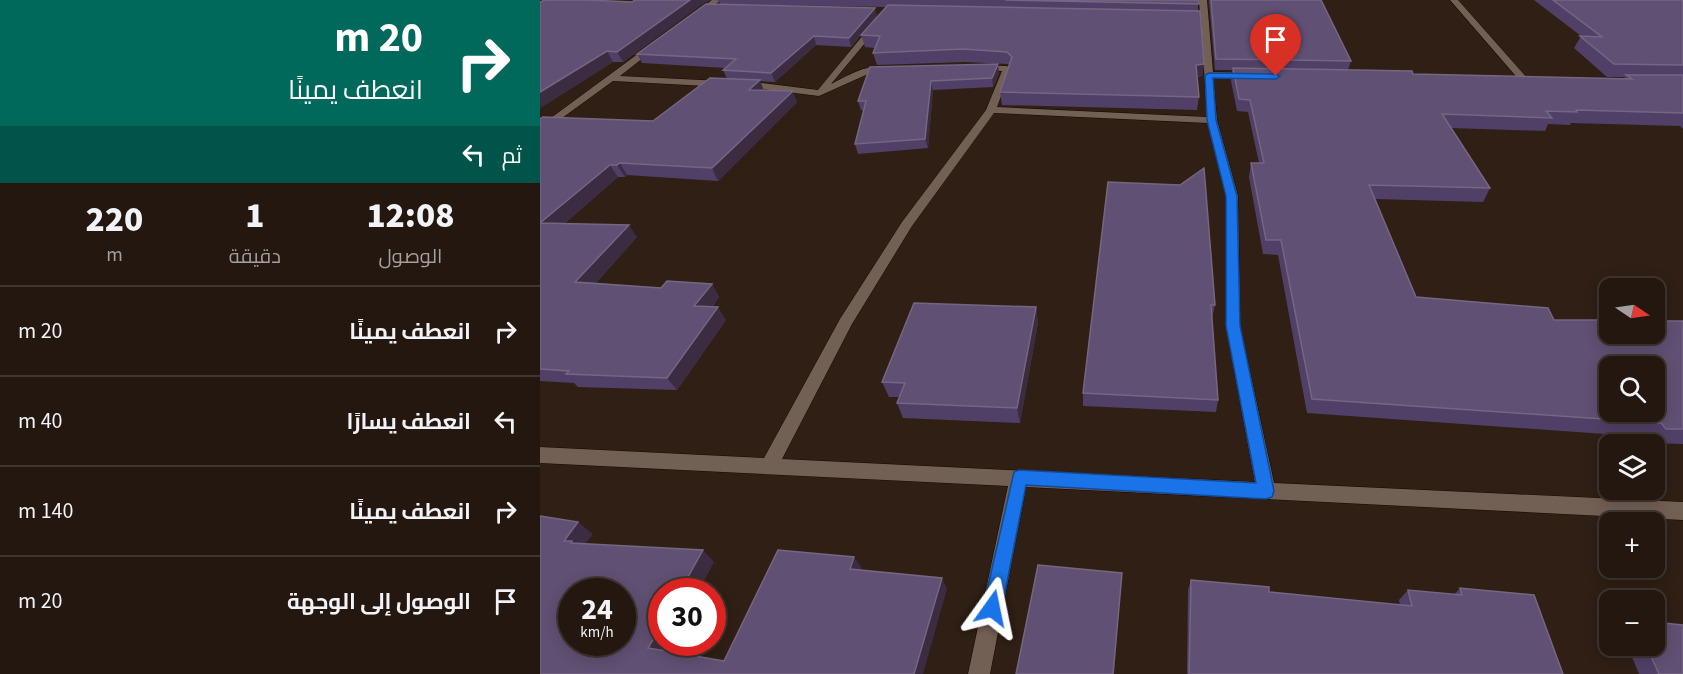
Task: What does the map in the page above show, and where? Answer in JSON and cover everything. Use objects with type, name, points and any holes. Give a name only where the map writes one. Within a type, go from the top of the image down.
[{"type":"street","points":[[1203,0],[1212,120],[1232,196],[1233,326],[1266,491]]},
{"type":"street","points":[[1455,0],[1524,80]]},
{"type":"street","points":[[687,22],[706,8],[717,4]]},
{"type":"street","points":[[1169,18],[1204,18]]},
{"type":"street","points":[[819,93],[880,20]]},
{"type":"street","points":[[540,131],[658,43]]},
{"type":"street","points":[[770,465],[844,323],[906,225],[991,110],[1007,69],[965,67]]},
{"type":"street","points":[[610,78],[762,86],[819,93],[866,71],[899,70]]},
{"type":"street","points":[[1209,75],[1267,76]]},
{"type":"street","points":[[1512,80],[1535,81]]},
{"type":"street","points":[[991,110],[1212,120]]},
{"type":"street","points":[[540,455],[1019,477],[1683,512]]},
{"type":"street","points":[[979,674],[1019,477]]},
{"type":"building","points":[[545,0],[632,2],[635,0],[690,0],[617,52],[607,51],[540,92],[540,2]]},
{"type":"building","points":[[1005,0],[1198,0],[1199,4]]},
{"type":"building","points":[[1211,0],[1321,0],[1351,61],[1216,59]]},
{"type":"building","points":[[1553,0],[1683,0],[1683,65],[1614,64],[1580,36],[1602,37]]},
{"type":"building","points":[[706,4],[875,8],[849,38],[814,36],[771,73],[723,70],[736,59],[637,54]]},
{"type":"building","points":[[888,5],[1200,11],[1204,64],[1196,65],[1199,97],[1000,92],[1012,57],[1007,52],[963,49],[873,53],[880,36],[861,35]]},
{"type":"building","points":[[998,64],[992,78],[931,81],[925,139],[855,144],[866,101],[858,101],[870,67]]},
{"type":"building","points":[[1233,68],[1412,71],[1413,74],[1632,79],[1626,75],[1683,75],[1683,113],[1546,111],[1552,118],[1442,114],[1490,188],[1369,185],[1416,297],[1548,308],[1554,320],[1599,320],[1599,344],[1665,344],[1665,321],[1683,321],[1683,429],[1666,429],[1661,423],[1646,422],[1665,422],[1665,356],[1599,356],[1599,419],[1312,399],[1281,240],[1266,240],[1251,163],[1264,163],[1250,100],[1239,99]]},
{"type":"building","points":[[710,78],[760,80],[749,90],[793,91],[712,168],[620,163],[610,165],[540,223],[540,119],[543,117],[653,121]]},
{"type":"building","points":[[1204,168],[1215,305],[1211,305],[1218,400],[1083,393],[1108,182],[1180,185]]},
{"type":"building","points":[[540,223],[629,225],[575,282],[661,288],[667,281],[712,284],[694,306],[718,307],[667,378],[566,374],[569,371],[540,369]]},
{"type":"building","points":[[914,303],[1036,307],[1017,408],[897,403],[905,383],[882,382]]},
{"type":"building","points":[[540,516],[578,522],[564,541],[572,541],[571,543],[703,550],[687,578],[648,578],[648,656],[695,656],[724,661],[778,550],[854,557],[850,569],[942,578],[914,674],[540,674]]},
{"type":"building","points":[[1038,565],[1122,573],[1113,674],[1016,674]]},
{"type":"building","points":[[1191,580],[1269,587],[1269,592],[1412,606],[1408,590],[1462,595],[1460,588],[1534,595],[1563,674],[1189,674]]},
{"type":"building","points":[[1665,623],[1683,625],[1683,674],[1659,674],[1651,656],[1665,656]]},
{"type":"route","points":[[992,608],[1019,477],[1266,491],[1233,326],[1232,196],[1212,120],[1209,75],[1276,76]]}]
